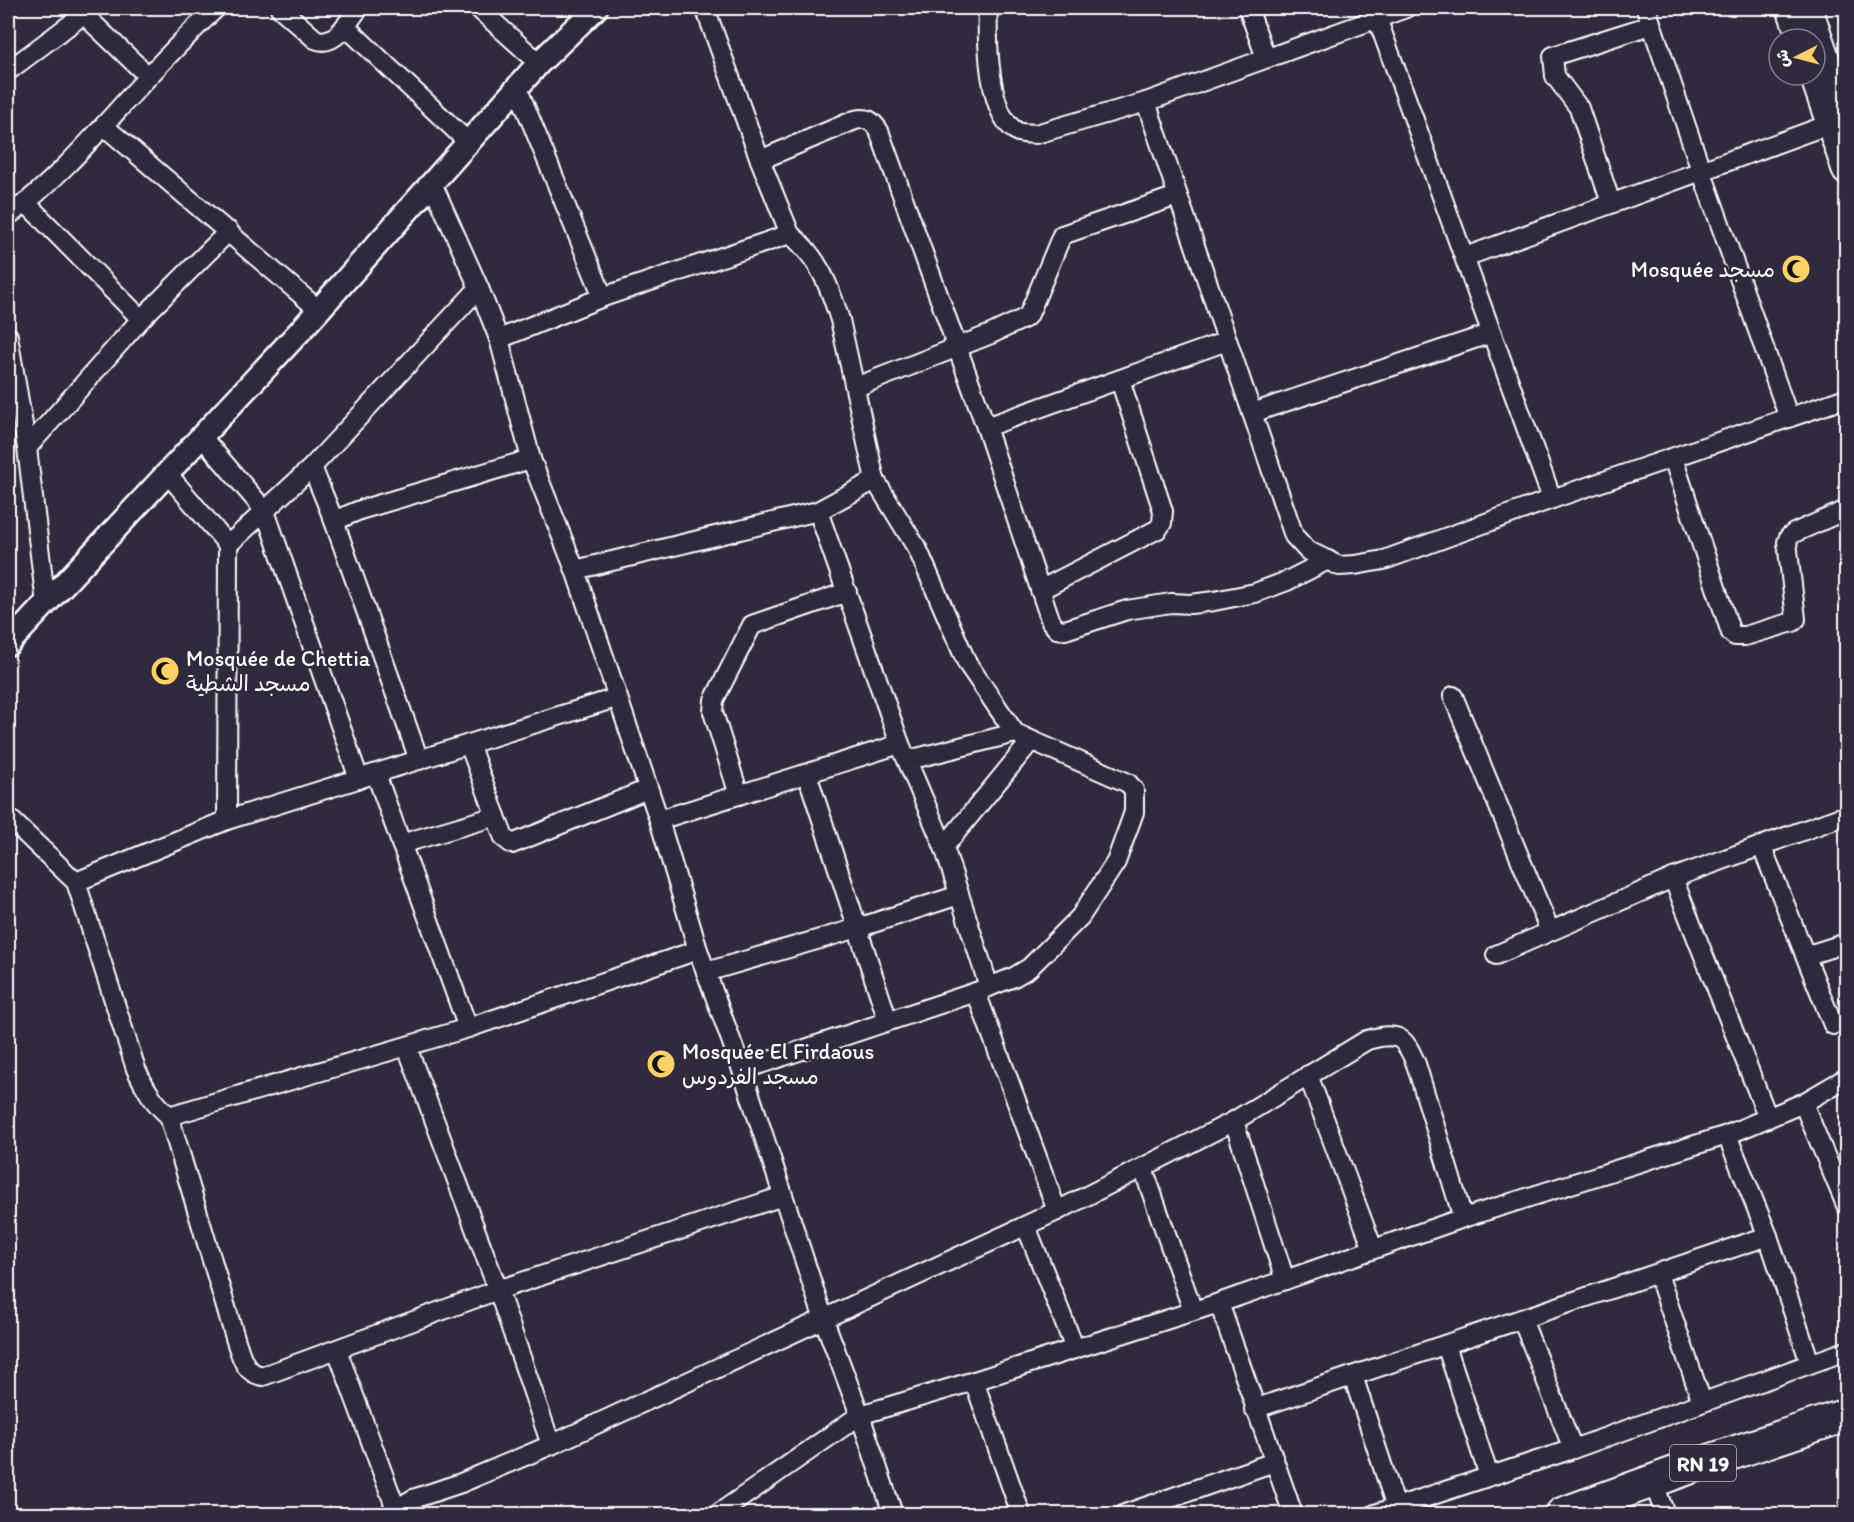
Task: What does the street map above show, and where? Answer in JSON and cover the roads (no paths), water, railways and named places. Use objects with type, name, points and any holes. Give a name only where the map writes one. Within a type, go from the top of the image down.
[{"type":"highway","name":"RN 19","points":[[1562,1515],[1846,1414]]},
{"type":"main road","points":[[1790,8],[1797,27]]},
{"type":"main road","points":[[1809,8],[1841,120],[1846,171]]},
{"type":"main road","points":[[1820,87],[1841,120]]},
{"type":"street","points":[[8,216],[26,203],[104,126],[148,76],[216,8]]},
{"type":"street","points":[[280,8],[321,42],[334,38],[358,8]]},
{"type":"street","points":[[478,8],[539,63]]},
{"type":"street","points":[[8,644],[319,310],[539,63],[596,8]]},
{"type":"street","points":[[705,8],[760,160],[790,234],[806,247],[832,295],[856,387],[875,480],[918,550],[968,663],[1023,737],[1128,783],[1134,790],[1134,812],[1116,862],[1080,918],[1029,968],[1014,977],[982,989],[742,1070]]},
{"type":"street","points":[[988,8],[988,43],[994,92],[1012,128],[1020,133],[1036,134],[1146,102],[1406,8]]},
{"type":"street","points":[[1248,8],[1266,58]]},
{"type":"street","points":[[8,71],[81,11],[148,76]]},
{"type":"street","points":[[1611,203],[1579,108],[1555,76],[1553,56],[1649,16],[1789,418]]},
{"type":"street","points":[[1377,18],[1552,499]]},
{"type":"street","points":[[345,26],[469,143]]},
{"type":"street","points":[[517,87],[603,297]]},
{"type":"street","points":[[1146,102],[1294,536],[1307,550],[1338,566],[1384,560],[1552,499],[1846,398]]},
{"type":"street","points":[[760,160],[855,120],[865,118],[874,122],[986,428],[1051,622],[1057,629],[1065,630],[1127,610],[1171,603],[1191,604],[1214,601],[1255,593],[1287,581],[1328,560]]},
{"type":"street","points":[[1465,257],[1841,120]]},
{"type":"street","points":[[104,126],[319,310]]},
{"type":"street","points":[[432,183],[499,339],[531,459],[575,570],[616,698],[659,820],[698,950],[742,1070],[824,1320],[860,1415],[893,1515]]},
{"type":"street","points":[[856,387],[991,334],[1029,314],[1062,236],[1177,196]]},
{"type":"street","points":[[26,203],[141,319]]},
{"type":"street","points":[[27,448],[141,319],[228,231]]},
{"type":"street","points":[[499,339],[603,297],[790,234]]},
{"type":"street","points":[[228,545],[312,467],[479,288]]},
{"type":"street","points":[[1252,413],[1492,333]]},
{"type":"street","points":[[8,336],[10,371],[27,448],[46,604]]},
{"type":"street","points":[[986,428],[1227,341]]},
{"type":"street","points":[[1040,590],[1158,529],[1162,523],[1163,511],[1120,380]]},
{"type":"street","points":[[201,436],[265,511],[367,776],[402,844],[468,1028]]},
{"type":"street","points":[[1673,458],[1731,633],[1735,636],[1745,636],[1793,622],[1796,619],[1787,542],[1789,537],[1846,510]]},
{"type":"street","points":[[334,521],[360,510],[531,459]]},
{"type":"street","points":[[312,467],[334,521],[419,760]]},
{"type":"street","points":[[167,473],[228,545],[227,820]]},
{"type":"street","points":[[575,570],[818,511],[875,480]]},
{"type":"street","points":[[818,511],[904,752],[944,848],[982,989],[1057,1211]]},
{"type":"street","points":[[739,795],[713,706],[752,625],[847,592]]},
{"type":"street","points":[[1453,696],[1550,932]]},
{"type":"street","points":[[76,882],[227,820],[616,698]]},
{"type":"street","points":[[659,820],[807,774],[904,752],[1023,737]]},
{"type":"street","points":[[944,848],[1023,737]]},
{"type":"street","points":[[469,744],[504,838],[512,844],[648,789]]},
{"type":"street","points":[[807,774],[888,1021]]},
{"type":"street","points":[[1496,955],[1673,878],[1846,815]]},
{"type":"street","points":[[402,844],[496,816]]},
{"type":"street","points":[[8,817],[76,882],[136,1069],[157,1106],[170,1116],[236,1341],[246,1367],[257,1376],[268,1376],[498,1290],[783,1196]]},
{"type":"street","points":[[1762,847],[1833,1025]]},
{"type":"street","points":[[1673,878],[1768,1118]]},
{"type":"street","points":[[706,972],[858,928],[958,895]]},
{"type":"street","points":[[1805,956],[1846,943]]},
{"type":"street","points":[[170,1116],[468,1028],[698,950]]},
{"type":"street","points":[[337,1350],[392,1512],[413,1499],[461,1483],[551,1445],[1026,1226],[1234,1121],[1367,1040],[1390,1036],[1401,1038],[1408,1045],[1416,1064],[1463,1218]]},
{"type":"street","points":[[407,1047],[498,1290],[551,1445]]},
{"type":"street","points":[[1308,1075],[1373,1249]]},
{"type":"street","points":[[718,1515],[748,1506],[860,1415],[1219,1303],[1463,1218],[1727,1135],[1803,1103],[1846,1078]]},
{"type":"street","points":[[1803,1103],[1846,1205]]},
{"type":"street","points":[[1234,1121],[1285,1280]]},
{"type":"street","points":[[1727,1135],[1768,1236],[1810,1363]]},
{"type":"street","points":[[1143,1168],[1193,1311]]},
{"type":"street","points":[[1026,1226],[1074,1349]]},
{"type":"street","points":[[1254,1409],[1768,1236]]},
{"type":"street","points":[[1658,1274],[1702,1402]]},
{"type":"street","points":[[1219,1303],[1254,1409],[1293,1515]]},
{"type":"street","points":[[1522,1319],[1573,1449]]},
{"type":"street","points":[[1446,1345],[1489,1476]]},
{"type":"street","points":[[1375,1515],[1573,1449],[1846,1351]]},
{"type":"street","points":[[1353,1376],[1396,1508]]},
{"type":"street","points":[[974,1381],[1021,1515]]},
{"type":"street","points":[[1125,1515],[1274,1462]]},
{"type":"street","points":[[1653,1481],[1665,1515]]},
{"type":"place","name":"Mosquée مسجد","points":[[1796,269]]},
{"type":"place","name":"Mosquée de Chettia مسجد الشطية","points":[[165,671]]},
{"type":"place","name":"Mosquée El Firdaous مسجد الفردوس","points":[[661,1064]]}]
